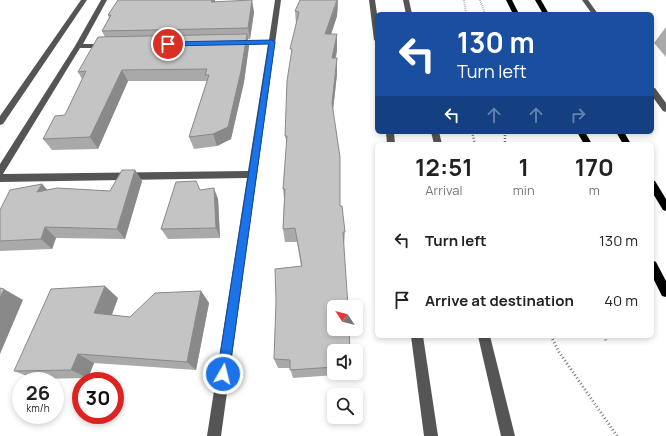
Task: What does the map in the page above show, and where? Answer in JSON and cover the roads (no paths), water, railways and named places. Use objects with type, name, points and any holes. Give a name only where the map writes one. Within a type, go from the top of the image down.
[{"type":"main road","points":[[509,0],[515,12]]},
{"type":"main road","points":[[538,0],[545,12]]},
{"type":"main road","points":[[654,187],[666,207]]},
{"type":"main road","points":[[654,269],[666,292]]},
{"type":"street","points":[[0,122],[84,0]]},
{"type":"street","points":[[0,172],[78,46],[104,0]]},
{"type":"street","points":[[214,436],[278,0]]},
{"type":"street","points":[[372,0],[375,24]]},
{"type":"street","points":[[406,0],[409,12]]},
{"type":"street","points":[[585,0],[594,12]]},
{"type":"street","points":[[226,43],[272,42]]},
{"type":"street","points":[[78,46],[117,45]]},
{"type":"street","points":[[654,93],[666,109]]},
{"type":"street","points":[[0,178],[253,174]]},
{"type":"street","points":[[417,338],[431,436]]},
{"type":"street","points":[[484,338],[508,436]]}]
